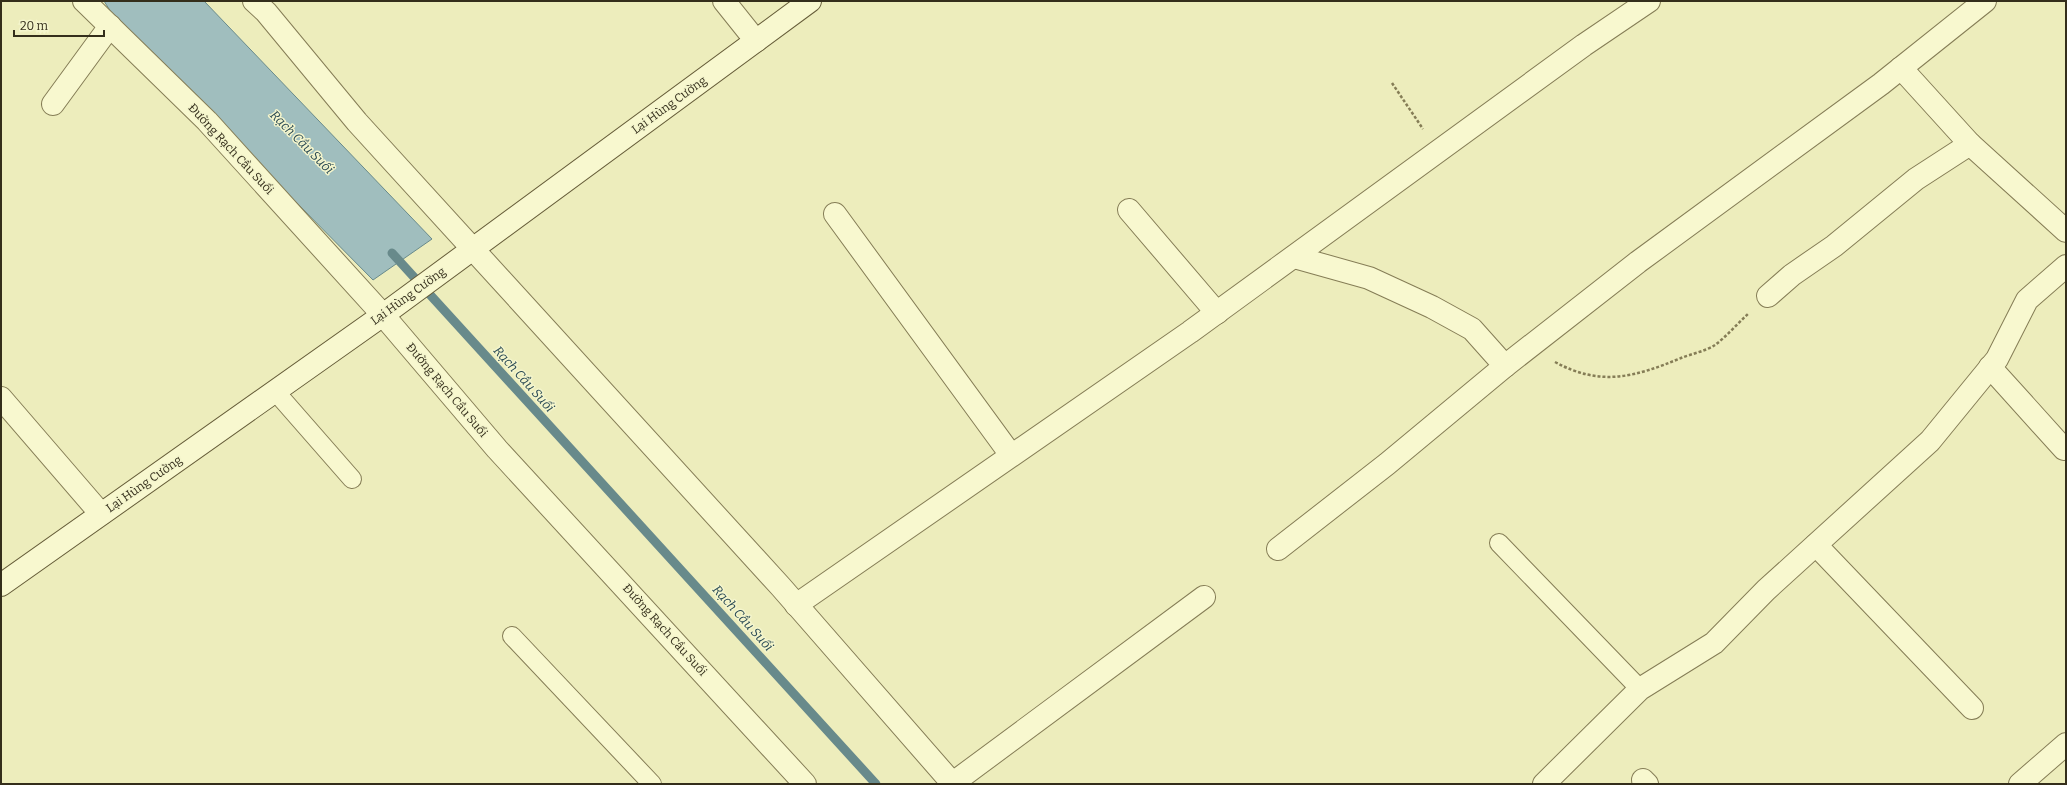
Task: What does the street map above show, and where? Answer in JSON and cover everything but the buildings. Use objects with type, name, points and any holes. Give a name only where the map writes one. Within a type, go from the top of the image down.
[{"type":"street","name":"Đường Rạch Cầu Suối","points":[[84,1],[207,122],[386,313],[497,449],[805,784]]},
{"type":"street","points":[[254,1],[266,12],[467,253],[796,605],[953,784],[1204,597]]},
{"type":"street","points":[[724,1],[756,41]]},
{"type":"street","name":"Lại Hùng Cường","points":[[1,585],[386,313],[810,1]]},
{"type":"street","points":[[796,605],[1217,313],[1437,151],[1584,45],[1649,1]]},
{"type":"street","points":[[1278,549],[1387,464],[1505,366],[1530,348],[1638,262],[1901,68],[1985,1]]},
{"type":"street","points":[[53,104],[110,26]]},
{"type":"street","points":[[1901,68],[1970,144],[2066,231]]},
{"type":"street","points":[[1768,296],[1792,275],[1834,246],[1916,179],[1970,144]]},
{"type":"street","points":[[1129,210],[1217,313]]},
{"type":"street","points":[[835,214],[1011,455]]},
{"type":"street","points":[[1294,257],[1369,278],[1432,307],[1472,329],[1505,366]]},
{"type":"street","points":[[1544,784],[1640,689],[1714,643],[1766,590],[1930,441],[1997,359],[2028,300],[2066,266]]},
{"type":"street","points":[[1990,368],[2064,449]]},
{"type":"street","points":[[1,398],[101,514]]},
{"type":"street","points":[[1816,545],[1972,708]]},
{"type":"street","points":[[2020,784],[2066,744]]},
{"type":"lane","points":[[275,391],[352,479]]},
{"type":"lane","points":[[1499,543],[1640,689]]},
{"type":"lane","points":[[512,636],[652,784]]},
{"type":"path","points":[[1392,83],[1437,151]]},
{"type":"path","points":[[1530,348],[1568,369],[1598,378],[1621,377],[1649,371],[1714,345],[1768,296]]},
{"type":"water","points":[[104,1],[204,1],[432,239],[373,280],[116,20]]},
{"type":"waterway","name":"Rạch Cầu Suối","points":[[392,253],[876,784]]}]
